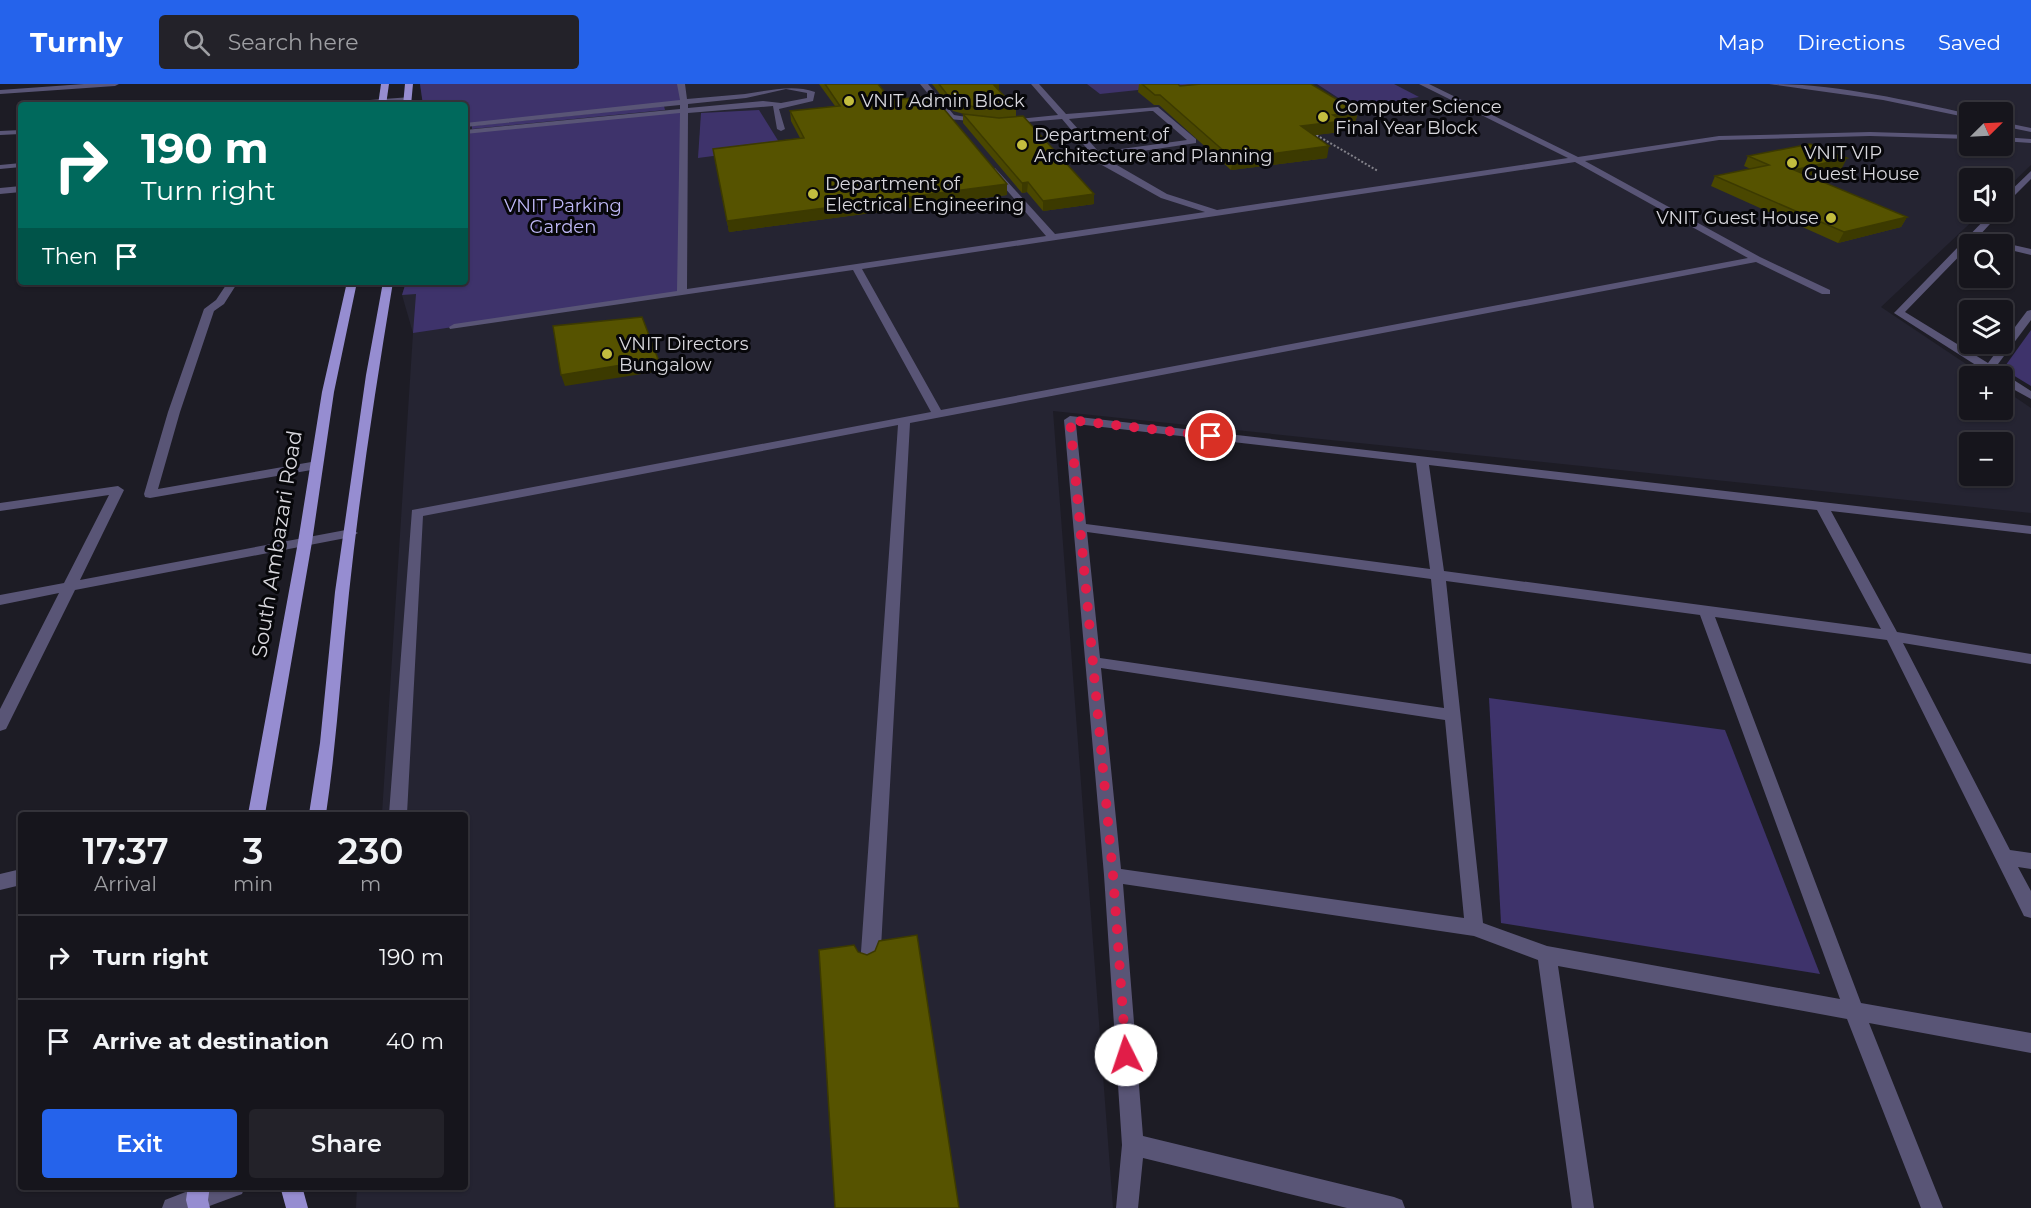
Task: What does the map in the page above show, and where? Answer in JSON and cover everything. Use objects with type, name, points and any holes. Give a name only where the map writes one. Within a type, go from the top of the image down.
[{"type":"main road","points":[[382,102],[385,84]]},
{"type":"main road","points":[[407,102],[409,84]]},
{"type":"main road","name":"South Ambazari Road","points":[[256,812],[305,542],[327,392],[351,285]]},
{"type":"main road","points":[[317,812],[328,742],[342,591],[372,375],[387,285]]},
{"type":"main road","points":[[292,1190],[297,1208]]},
{"type":"street","points":[[0,92],[115,84]]},
{"type":"street","points":[[681,84],[684,106],[682,293]]},
{"type":"street","points":[[924,84],[959,125]]},
{"type":"street","points":[[1035,84],[1103,162],[1164,195],[1219,214]]},
{"type":"street","points":[[1424,84],[1574,158],[1757,259],[1826,292]]},
{"type":"street","points":[[1773,84],[1883,98],[1959,115]]},
{"type":"street","points":[[468,132],[684,106],[761,93],[772,86],[798,86],[812,92],[810,99]]},
{"type":"street","points":[[781,129],[775,108],[810,99],[819,106]]},
{"type":"street","points":[[468,125],[684,106],[763,103],[781,105]]},
{"type":"street","points":[[1003,122],[1064,118],[1150,108],[1155,109],[1193,141],[1097,155]]},
{"type":"street","points":[[952,117],[992,123]]},
{"type":"street","points":[[2013,126],[2031,130]]},
{"type":"street","points":[[0,133],[18,132]]},
{"type":"street","points":[[454,327],[1719,138],[1870,134],[1959,137]]},
{"type":"street","points":[[2013,140],[2031,141]]},
{"type":"street","points":[[986,160],[1053,238]]},
{"type":"street","points":[[0,167],[18,165]]},
{"type":"street","points":[[2013,193],[2031,174]]},
{"type":"street","points":[[0,191],[18,189]]},
{"type":"street","points":[[1975,234],[1987,222]]},
{"type":"street","points":[[2013,248],[2031,252]]},
{"type":"street","points":[[1959,251],[1899,313],[1984,366]]},
{"type":"street","points":[[398,812],[417,513],[1757,259]]},
{"type":"street","points":[[856,267],[937,413]]},
{"type":"street","points":[[231,285],[220,303],[209,309],[174,412],[150,494],[317,465]]},
{"type":"street","points":[[1991,366],[2031,314]]},
{"type":"street","points":[[2013,385],[2031,396]]},
{"type":"street","points":[[870,966],[904,419]]},
{"type":"street","points":[[1127,1208],[1133,1145],[1113,875],[1070,420],[2031,530]]},
{"type":"street","points":[[1422,460],[1438,576],[1474,928]]},
{"type":"street","points":[[0,507],[118,490],[0,724]]},
{"type":"street","points":[[1822,506],[1892,636],[2031,910]]},
{"type":"street","points":[[1081,527],[1892,636],[2031,659]]},
{"type":"street","points":[[0,600],[351,533]]},
{"type":"street","points":[[1706,612],[1854,1011],[1932,1208]]},
{"type":"street","points":[[1094,662],[1452,715]]},
{"type":"street","points":[[2004,857],[2031,861]]},
{"type":"street","points":[[1113,875],[1474,928],[1547,955],[2031,1043]]},
{"type":"street","points":[[0,882],[18,878]]},
{"type":"street","points":[[1547,955],[1583,1208]]},
{"type":"street","points":[[1133,1145],[1394,1208]]},
{"type":"street","points":[[173,1208],[222,1190]]},
{"type":"path","points":[[1304,128],[1402,185]]},
{"type":"shaded area","points":[[420,84],[2031,84],[2031,165],[2013,182],[2013,168],[1959,168],[1959,222],[1971,222],[1881,307],[1969,366],[1959,366],[1959,420],[2013,420],[2013,396],[2031,408],[2031,513],[1053,411],[1113,1208],[356,1208],[357,1190],[468,1190],[468,812],[382,812],[413,333],[402,295],[405,285],[468,285],[468,102],[423,102]]},
{"type":"green space","points":[[420,84],[681,84],[684,102],[468,125],[468,102],[423,102]]},
{"type":"green space","points":[[1087,84],[1195,84],[1100,94]]},
{"type":"green space","points":[[1317,84],[1394,84],[1419,97],[1354,108]]},
{"type":"green space","points":[[664,106],[665,110],[472,129],[472,126]]},
{"type":"green space","name":"VNIT Parking Garden","points":[[684,110],[682,293],[413,333],[416,294],[402,295],[405,285],[468,285],[468,132]]},
{"type":"green space","points":[[759,110],[782,147],[698,158],[701,113]]},
{"type":"green space","points":[[2031,330],[2031,386],[2013,375],[2013,366],[2005,366]]},
{"type":"green space","points":[[1489,698],[1725,730],[1820,974],[1501,923]]},
{"type":"building","points":[[825,84],[878,84],[891,100],[933,96],[1007,184],[727,221],[713,149],[804,138],[790,111],[840,106]]},
{"type":"building","points":[[939,84],[993,84],[1016,109],[979,108],[953,102]]},
{"type":"building","points":[[1142,84],[1178,84],[1180,86],[1311,84],[1358,112],[1333,115],[1343,121],[1301,126],[1329,146],[1233,159],[1160,95],[1155,95]]},
{"type":"building","name":"Department of Architecture and Planning","points":[[963,114],[999,118],[1023,116],[1094,194],[1043,201],[1028,182],[1022,183]]},
{"type":"building","points":[[1810,144],[1847,158],[1794,170],[1907,217],[1844,232],[1715,176],[1769,165],[1748,156]]},
{"type":"building","name":"VNIT Directors Bungalow","points":[[642,317],[658,359],[561,375],[553,326]]},
{"type":"building","points":[[917,935],[959,1208],[835,1208],[819,950],[854,945],[858,952],[867,955],[875,951],[879,941]]},
{"type":"place","name":"VNIT Admin Block","points":[[849,101]]},
{"type":"place","name":"Computer Science Final Year Block","points":[[1323,117]]},
{"type":"place","name":"Department of Architecture and Planning","points":[[1022,145]]},
{"type":"place","name":"VNIT VIP Guest House","points":[[1792,163]]},
{"type":"place","name":"Department of Electrical Engineering","points":[[813,194]]},
{"type":"place","name":"VNIT Guest House","points":[[1831,218]]},
{"type":"place","name":"VNIT Directors Bungalow","points":[[607,354]]},
{"type":"route","points":[[1126,1055],[1113,875],[1070,420],[1211,436]]}]
